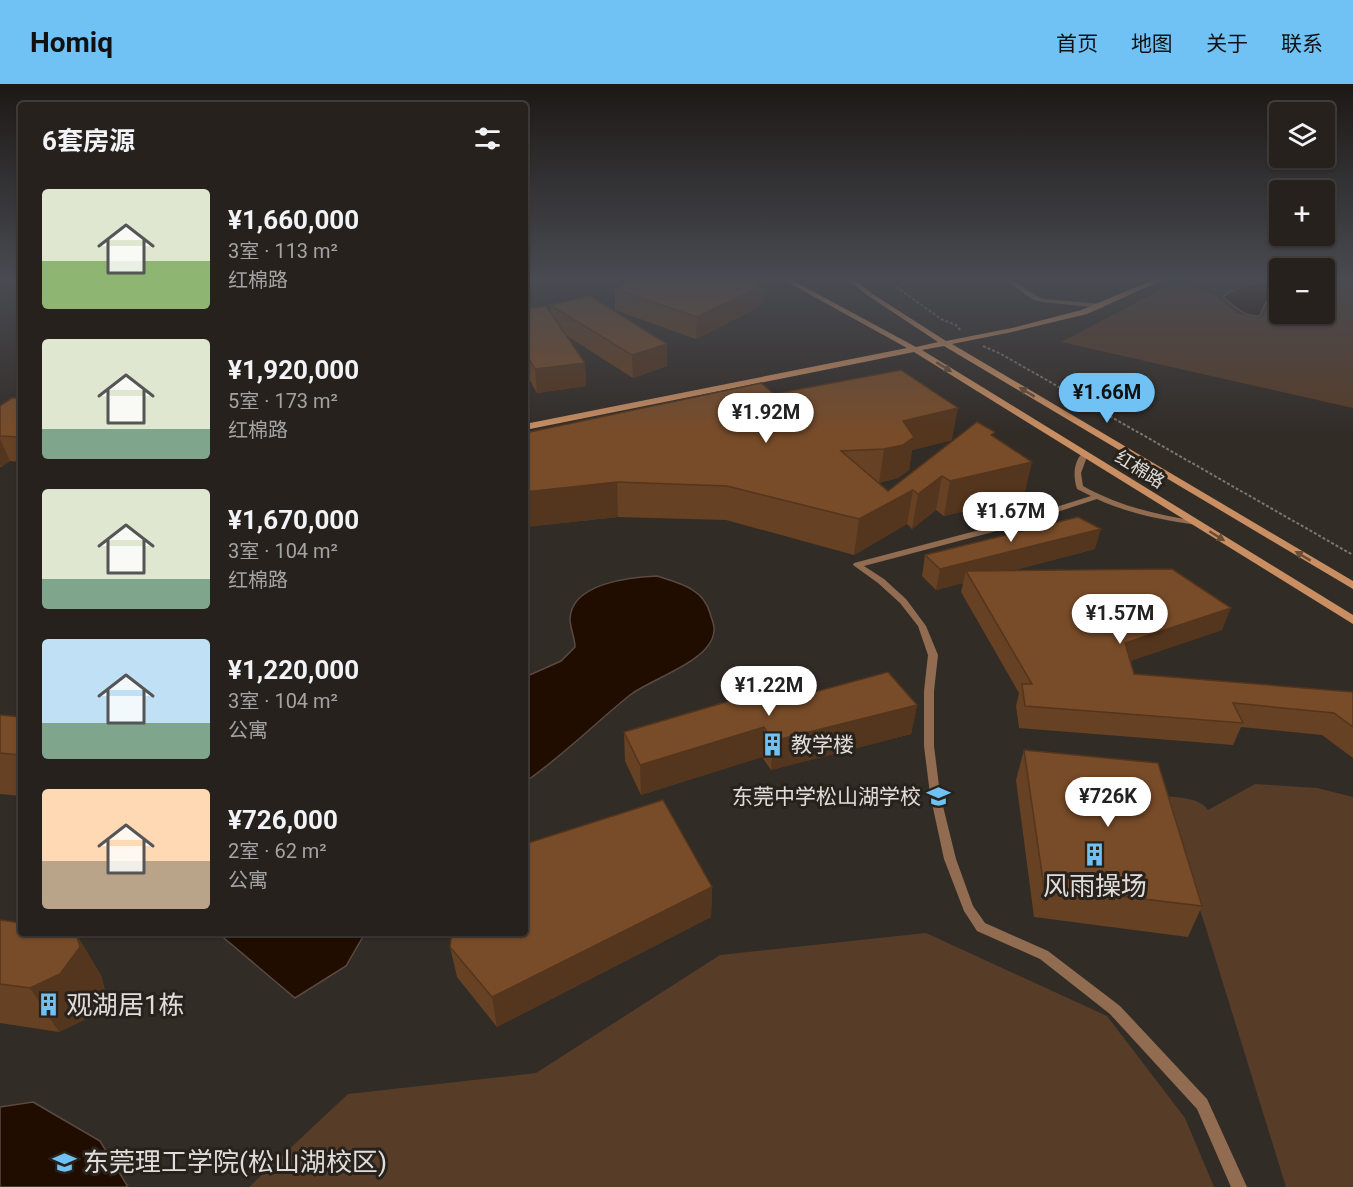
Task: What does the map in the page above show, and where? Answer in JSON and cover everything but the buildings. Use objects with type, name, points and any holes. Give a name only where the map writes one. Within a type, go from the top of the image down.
[{"type":"main road","name":"红棉路","points":[[878,329],[916,350],[1353,620]]},
{"type":"main road","name":"红棉路","points":[[924,329],[1353,586]]},
{"type":"main road","points":[[528,426],[967,340],[1008,329]]},
{"type":"lane","points":[[1084,454],[1077,473],[1080,487],[1096,497],[1127,510],[1197,523]]},
{"type":"lane","points":[[1096,497],[1005,526],[857,565],[881,581],[903,601],[922,626],[933,655],[929,691],[929,746],[935,794],[950,859],[968,908],[981,927],[1044,955],[1115,1010],[1202,1104],[1239,1187]]},
{"type":"path","points":[[959,329],[967,340],[1001,354],[1353,555]]},
{"type":"shaded area","points":[[1085,329],[1353,329],[1353,408],[1061,342]]},
{"type":"shaded area","points":[[657,576],[674,581],[696,592],[707,605],[714,626],[711,642],[680,668],[630,695],[528,780],[528,676],[561,661],[575,647],[570,619],[573,607],[580,597],[604,584]]},
{"type":"shaded area","points":[[1255,784],[1317,788],[1353,797],[1353,1187],[1286,1187],[1205,925],[1161,796],[1193,800],[1204,805],[1208,810]]},
{"type":"shaded area","points":[[926,933],[1107,1016],[1185,1118],[1214,1187],[249,1187],[348,1094],[536,1073],[720,955]]},
{"type":"shaded area","points":[[222,936],[363,936],[346,966],[295,998]]},
{"type":"shaded area","name":"东莞理工学院(松山湖校区)","points":[[33,1102],[100,1141],[128,1187],[0,1187],[0,1107]]},
{"type":"place","name":"教学楼","points":[[773,745]]},
{"type":"place","name":"东莞中学松山湖学校","points":[[939,797]]},
{"type":"place","name":"风雨操场","points":[[1095,855]]},
{"type":"place","name":"观湖居1栋","points":[[48,1005]]},
{"type":"place","name":"东莞理工学院(松山湖校区)","points":[[65,1162]]}]
